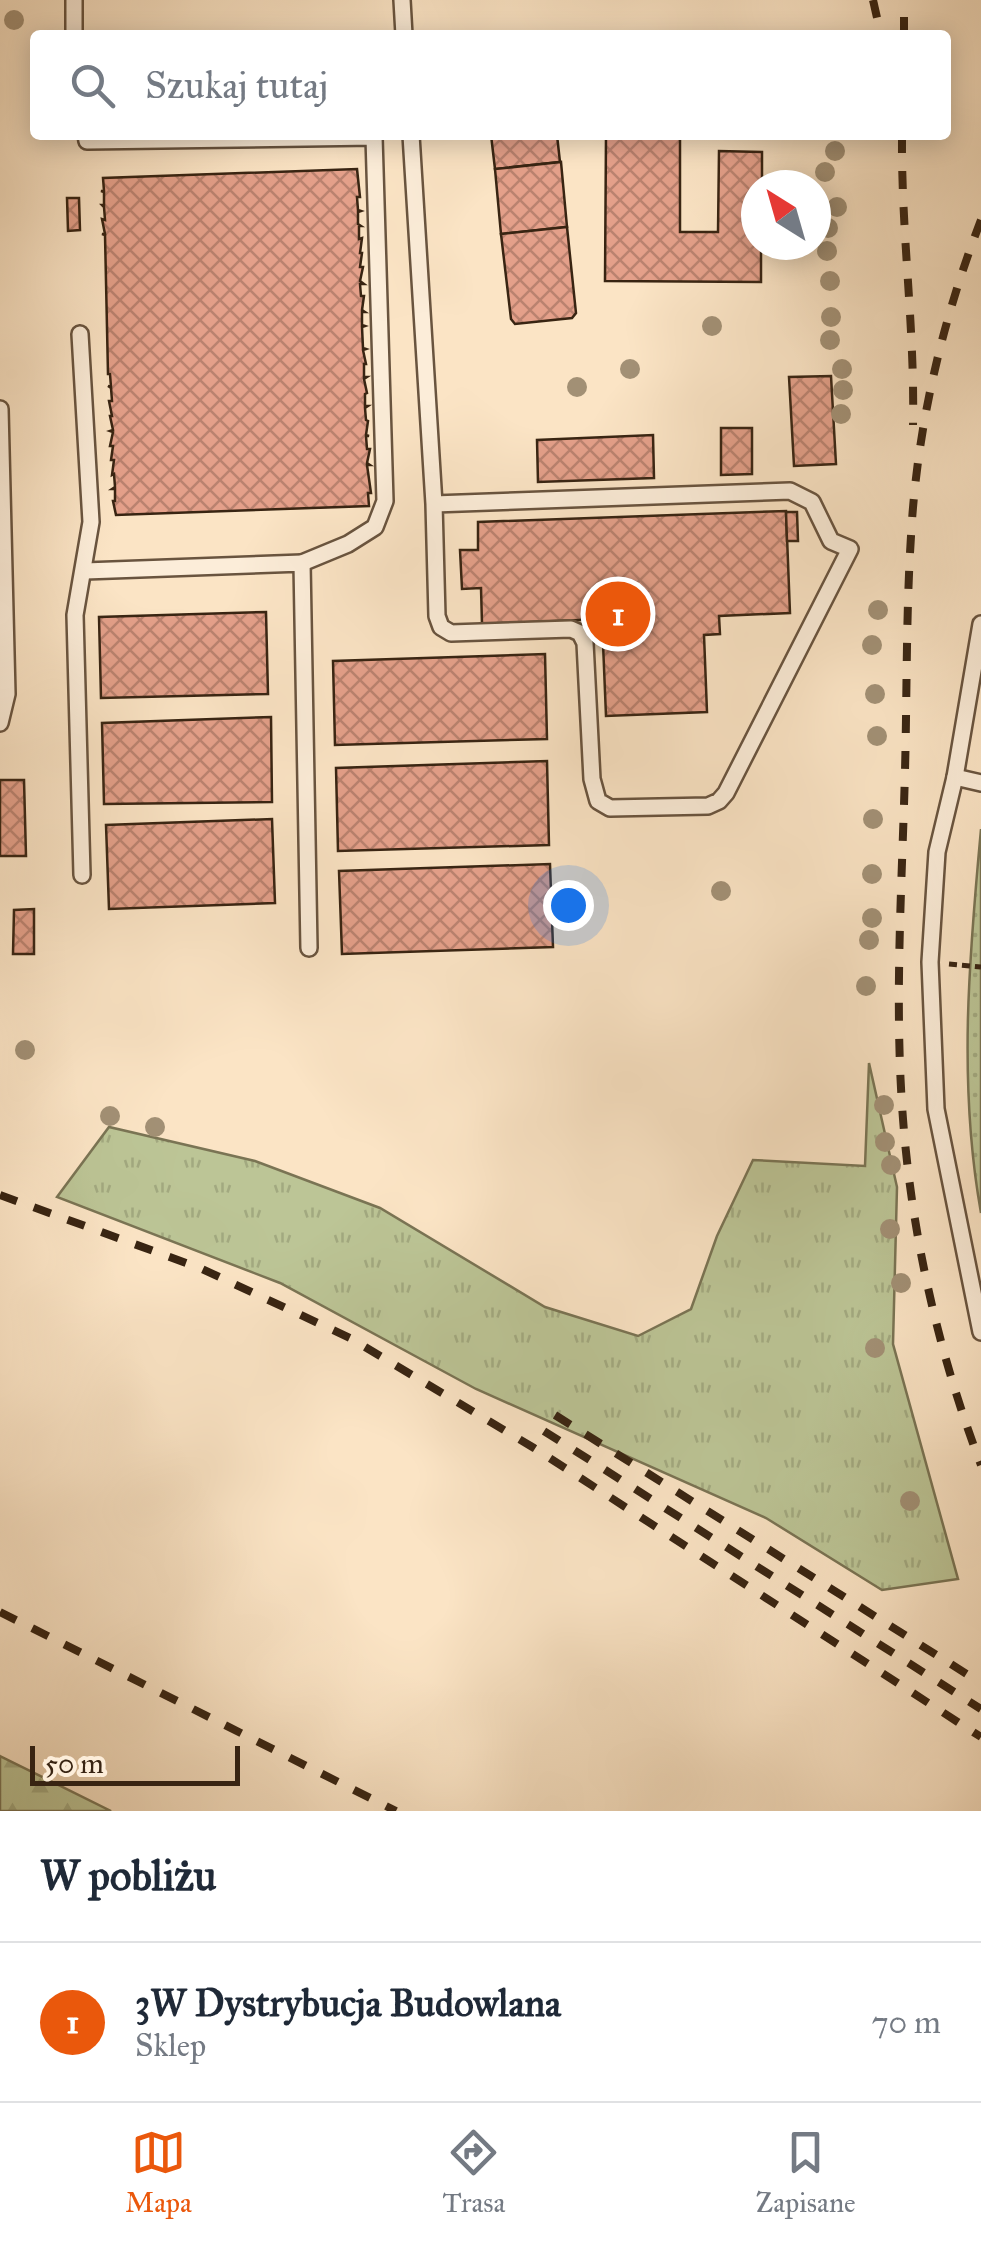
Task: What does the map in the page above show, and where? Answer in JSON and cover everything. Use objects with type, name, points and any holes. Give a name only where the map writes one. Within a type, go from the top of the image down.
[{"type":"lane","points":[[74,0],[74,30]]},
{"type":"lane","points":[[402,0],[404,30]]},
{"type":"lane","points":[[87,140],[202,140]]},
{"type":"lane","points":[[84,571],[302,563],[348,544],[375,526],[385,501],[374,140]]},
{"type":"lane","points":[[410,140],[440,627],[451,633],[571,629],[580,634],[585,643],[592,779],[598,800],[610,808],[708,806],[718,801],[850,549],[831,541],[812,502],[790,491],[434,504]]},
{"type":"lane","points":[[80,334],[91,522],[75,615],[82,875]]},
{"type":"lane","points":[[0,409],[6,616],[6,694],[0,723]]},
{"type":"lane","points":[[302,563],[309,948]]},
{"type":"lane","points":[[981,624],[955,778],[937,852],[930,962],[936,1109],[981,1332]]},
{"type":"lane","points":[[955,778],[981,783]]},
{"type":"path","points":[[930,962],[981,967]]},
{"type":"green space","points":[[981,829],[981,1213],[970,1117],[968,1021]]},
{"type":"green space","points":[[869,1063],[897,1187],[893,1344],[958,1579],[882,1590],[766,1518],[476,1389],[280,1283],[57,1197],[109,1127],[255,1161],[380,1208],[545,1307],[638,1336],[691,1309],[717,1236],[753,1160],[865,1166]]},
{"type":"green space","points":[[0,1756],[111,1811],[0,1811]]},
{"type":"building","points":[[492,140],[558,140],[560,162],[495,169]]},
{"type":"building","points":[[606,140],[680,140],[680,232],[718,232],[719,151],[762,152],[762,170],[741,170],[741,260],[761,260],[761,282],[605,281]]},
{"type":"building","points":[[561,162],[567,227],[501,234],[495,169]]},
{"type":"building","points":[[357,169],[363,267],[360,281],[364,284],[360,284],[365,312],[362,327],[366,349],[366,436],[370,449],[369,506],[116,515],[110,446],[113,430],[108,386],[111,387],[102,234],[103,178]]},
{"type":"building","points":[[67,198],[79,198],[80,230],[68,231]]},
{"type":"building","points":[[567,227],[576,313],[572,318],[515,324],[511,319],[501,234]]},
{"type":"building","points":[[831,376],[836,464],[794,466],[789,377]]},
{"type":"building","points":[[721,428],[752,428],[752,474],[721,475]]},
{"type":"building","points":[[653,435],[654,478],[538,482],[537,440]]},
{"type":"building","points":[[786,511],[790,613],[719,616],[720,634],[704,635],[707,712],[606,716],[602,619],[482,624],[481,588],[462,589],[460,550],[478,550],[478,522]]},
{"type":"building","points":[[786,512],[797,512],[798,541],[787,541]]},
{"type":"building","points":[[266,612],[268,694],[101,698],[99,617]]},
{"type":"building","points":[[545,654],[547,739],[335,745],[333,661]]},
{"type":"building","points":[[271,717],[272,802],[104,804],[102,723]]},
{"type":"building","points":[[547,761],[549,845],[338,851],[336,768]]},
{"type":"building","points":[[0,780],[24,780],[26,856],[0,856]]},
{"type":"building","points":[[272,819],[275,903],[109,909],[106,825]]},
{"type":"building","points":[[550,864],[553,947],[342,954],[339,871]]},
{"type":"building","points":[[34,909],[34,954],[13,954],[14,910]]},
{"type":"railway","points":[[873,0],[880,30]]},
{"type":"railway","points":[[904,0],[904,30]]},
{"type":"railway","points":[[902,140],[913,425]]},
{"type":"railway","points":[[981,220],[943,336],[914,495],[899,988],[900,1075],[913,1207],[940,1338],[981,1465]]},
{"type":"railway","points":[[0,1195],[200,1268],[350,1338],[534,1448],[981,1737]]},
{"type":"railway","points":[[555,1415],[981,1683]]},
{"type":"railway","points":[[544,1431],[981,1709]]},
{"type":"railway","points":[[0,1612],[396,1811]]},
{"type":"place","name":"3W Dystrybucja Budowlana","points":[[618,614]]}]
